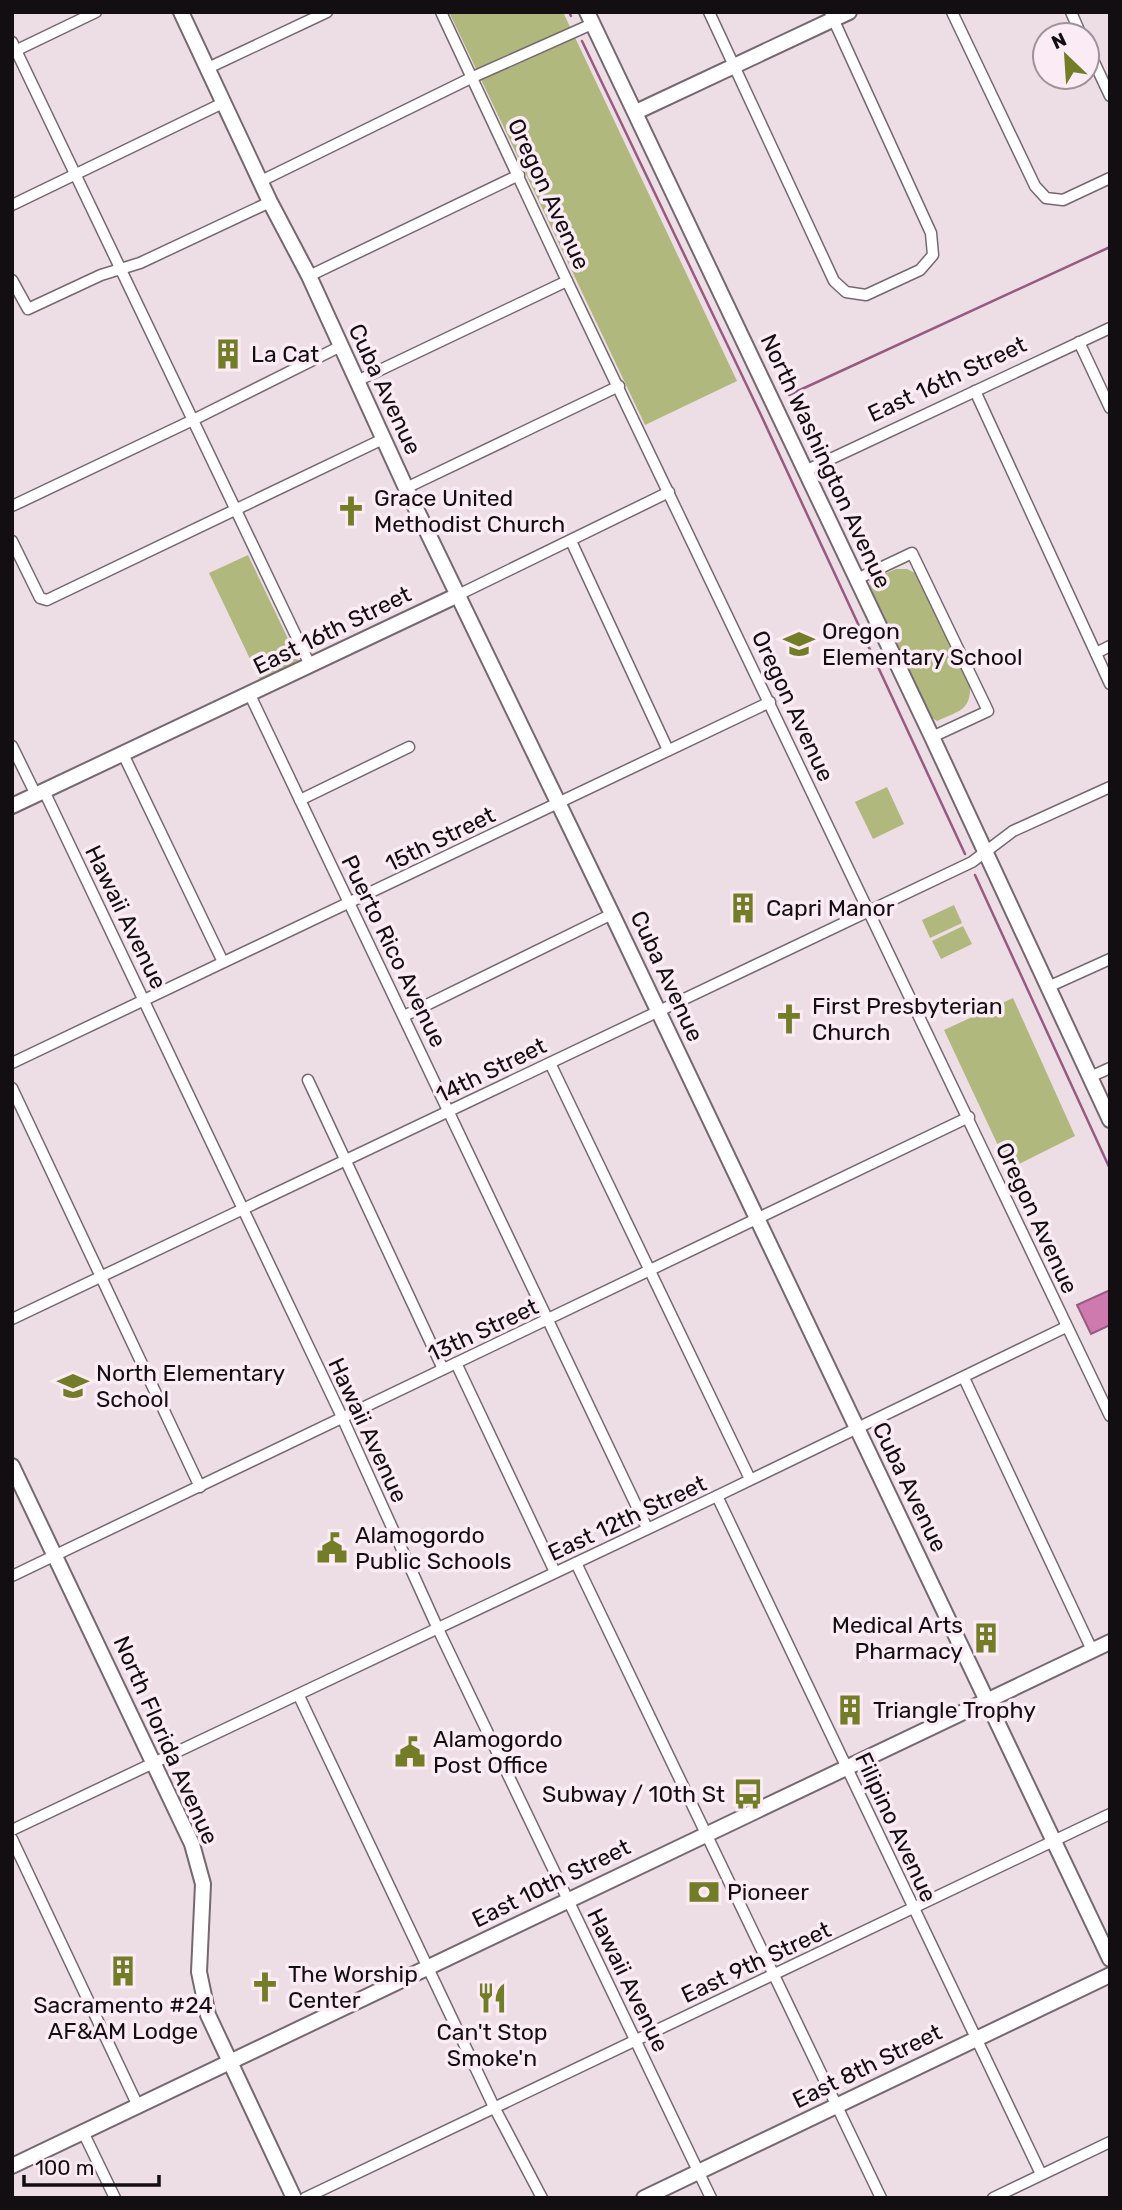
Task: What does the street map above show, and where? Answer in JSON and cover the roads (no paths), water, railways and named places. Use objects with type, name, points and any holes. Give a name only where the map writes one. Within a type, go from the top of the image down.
[{"type":"street","points":[[96,12],[14,46],[310,665]]},
{"type":"street","name":"Cuba Avenue","points":[[181,12],[1110,1959]]},
{"type":"street","points":[[208,68],[327,12]]},
{"type":"street","name":"Oregon Avenue","points":[[441,12],[1110,1416]]},
{"type":"street","points":[[709,12],[834,281],[846,292],[866,295],[920,270],[933,255],[931,233],[832,16]]},
{"type":"street","points":[[636,112],[832,16],[849,12]]},
{"type":"street","points":[[952,12],[1035,186],[1046,198],[1063,200],[1110,178]]},
{"type":"street","points":[[261,181],[590,18]]},
{"type":"street","name":"North Washington Avenue","points":[[590,18],[932,737],[1110,1120]]},
{"type":"street","points":[[1101,77],[1110,96]]},
{"type":"street","points":[[12,205],[225,102]]},
{"type":"street","points":[[309,276],[519,175]]},
{"type":"street","points":[[12,280],[28,309],[120,268],[140,263],[270,202]]},
{"type":"street","points":[[356,381],[567,281]]},
{"type":"street","name":"East 16th Street","points":[[805,471],[1110,328]]},
{"type":"street","points":[[1079,342],[1110,408]]},
{"type":"street","points":[[12,506],[192,421],[341,346]]},
{"type":"street","points":[[406,488],[619,386]]},
{"type":"street","points":[[975,391],[1110,684]]},
{"type":"street","points":[[12,541],[40,598],[47,600],[383,439]]},
{"type":"street","name":"East 16th Street","points":[[12,806],[250,695],[669,492]]},
{"type":"street","points":[[571,541],[668,750]]},
{"type":"street","points":[[857,579],[912,553],[942,614],[988,711],[932,737]]},
{"type":"street","points":[[1096,653],[1110,646]]},
{"type":"street","name":"Puerto Rico Avenue","points":[[250,695],[647,1528]]},
{"type":"street","name":"15th Street","points":[[12,1063],[770,702]]},
{"type":"street","name":"Hawaii Avenue","points":[[12,746],[40,793],[145,1000],[342,1417],[438,1629],[711,2198]]},
{"type":"street","points":[[300,800],[409,747]]},
{"type":"street","points":[[123,754],[223,962]]},
{"type":"street","name":"14th Street","points":[[12,1320],[972,862],[1013,831],[1110,787]]},
{"type":"street","points":[[404,1016],[612,914]]},
{"type":"street","points":[[1048,987],[1110,959]]},
{"type":"street","points":[[550,1063],[750,1479]]},
{"type":"street","points":[[1090,1077],[1110,1068]]},
{"type":"street","points":[[308,1080],[443,1369]]},
{"type":"street","points":[[12,1088],[200,1487]]},
{"type":"street","name":"13th Street","points":[[12,1576],[969,1117]]},
{"type":"street","name":"East 12th Street","points":[[12,1830],[299,1696],[1066,1327]]},
{"type":"street","points":[[456,1363],[555,1572]]},
{"type":"street","points":[[964,1378],[1092,1650]]},
{"type":"street","name":"North Florida Avenue","points":[[12,1466],[192,1844],[203,1884],[199,1972],[208,2015],[295,2198]]},
{"type":"street","name":"Filipino Avenue","points":[[717,1496],[1041,2175]]},
{"type":"street","points":[[576,1563],[881,2198]]},
{"type":"street","name":"East 10th Street","points":[[12,2166],[1110,1642]]},
{"type":"street","points":[[299,1696],[495,2107],[542,2198]]},
{"type":"street","name":"East 9th Street","points":[[305,2198],[1110,1814]]},
{"type":"street","points":[[12,1839],[138,2106]]},
{"type":"street","name":"East 8th Street","points":[[644,2198],[1110,1975]]},
{"type":"street","points":[[83,2132],[114,2198]]},
{"type":"street","points":[[993,2198],[1110,2142]]},
{"type":"waterway","points":[[569,12],[571,16]]},
{"type":"waterway","points":[[582,41],[760,413],[965,854]]},
{"type":"waterway","points":[[789,395],[1110,247]]},
{"type":"waterway","points":[[975,875],[1110,1169]]},
{"type":"place","name":"La Cat","points":[[228,354]]},
{"type":"place","name":"Grace United Methodist Church","points":[[351,511]]},
{"type":"place","name":"Oregon Elementary School","points":[[799,644]]},
{"type":"place","name":"Capri Manor","points":[[743,908]]},
{"type":"place","name":"First Presbyterian Church","points":[[789,1019]]},
{"type":"place","name":"North Elementary School","points":[[73,1386]]},
{"type":"place","name":"Alamogordo Public Schools","points":[[332,1548]]},
{"type":"place","name":"Medical Arts Pharmacy","points":[[986,1638]]},
{"type":"place","name":"Triangle Trophy","points":[[850,1710]]},
{"type":"place","name":"Alamogordo Post Office","points":[[410,1752]]},
{"type":"place","name":"Subway / 10th St","points":[[748,1794]]},
{"type":"place","name":"Pioneer","points":[[704,1892]]},
{"type":"place","name":"Sacramento #24 AF&AM Lodge","points":[[123,1971]]},
{"type":"place","name":"The Worship Center","points":[[265,1987]]},
{"type":"place","name":"Can't Stop Smoke'n","points":[[492,1998]]}]
